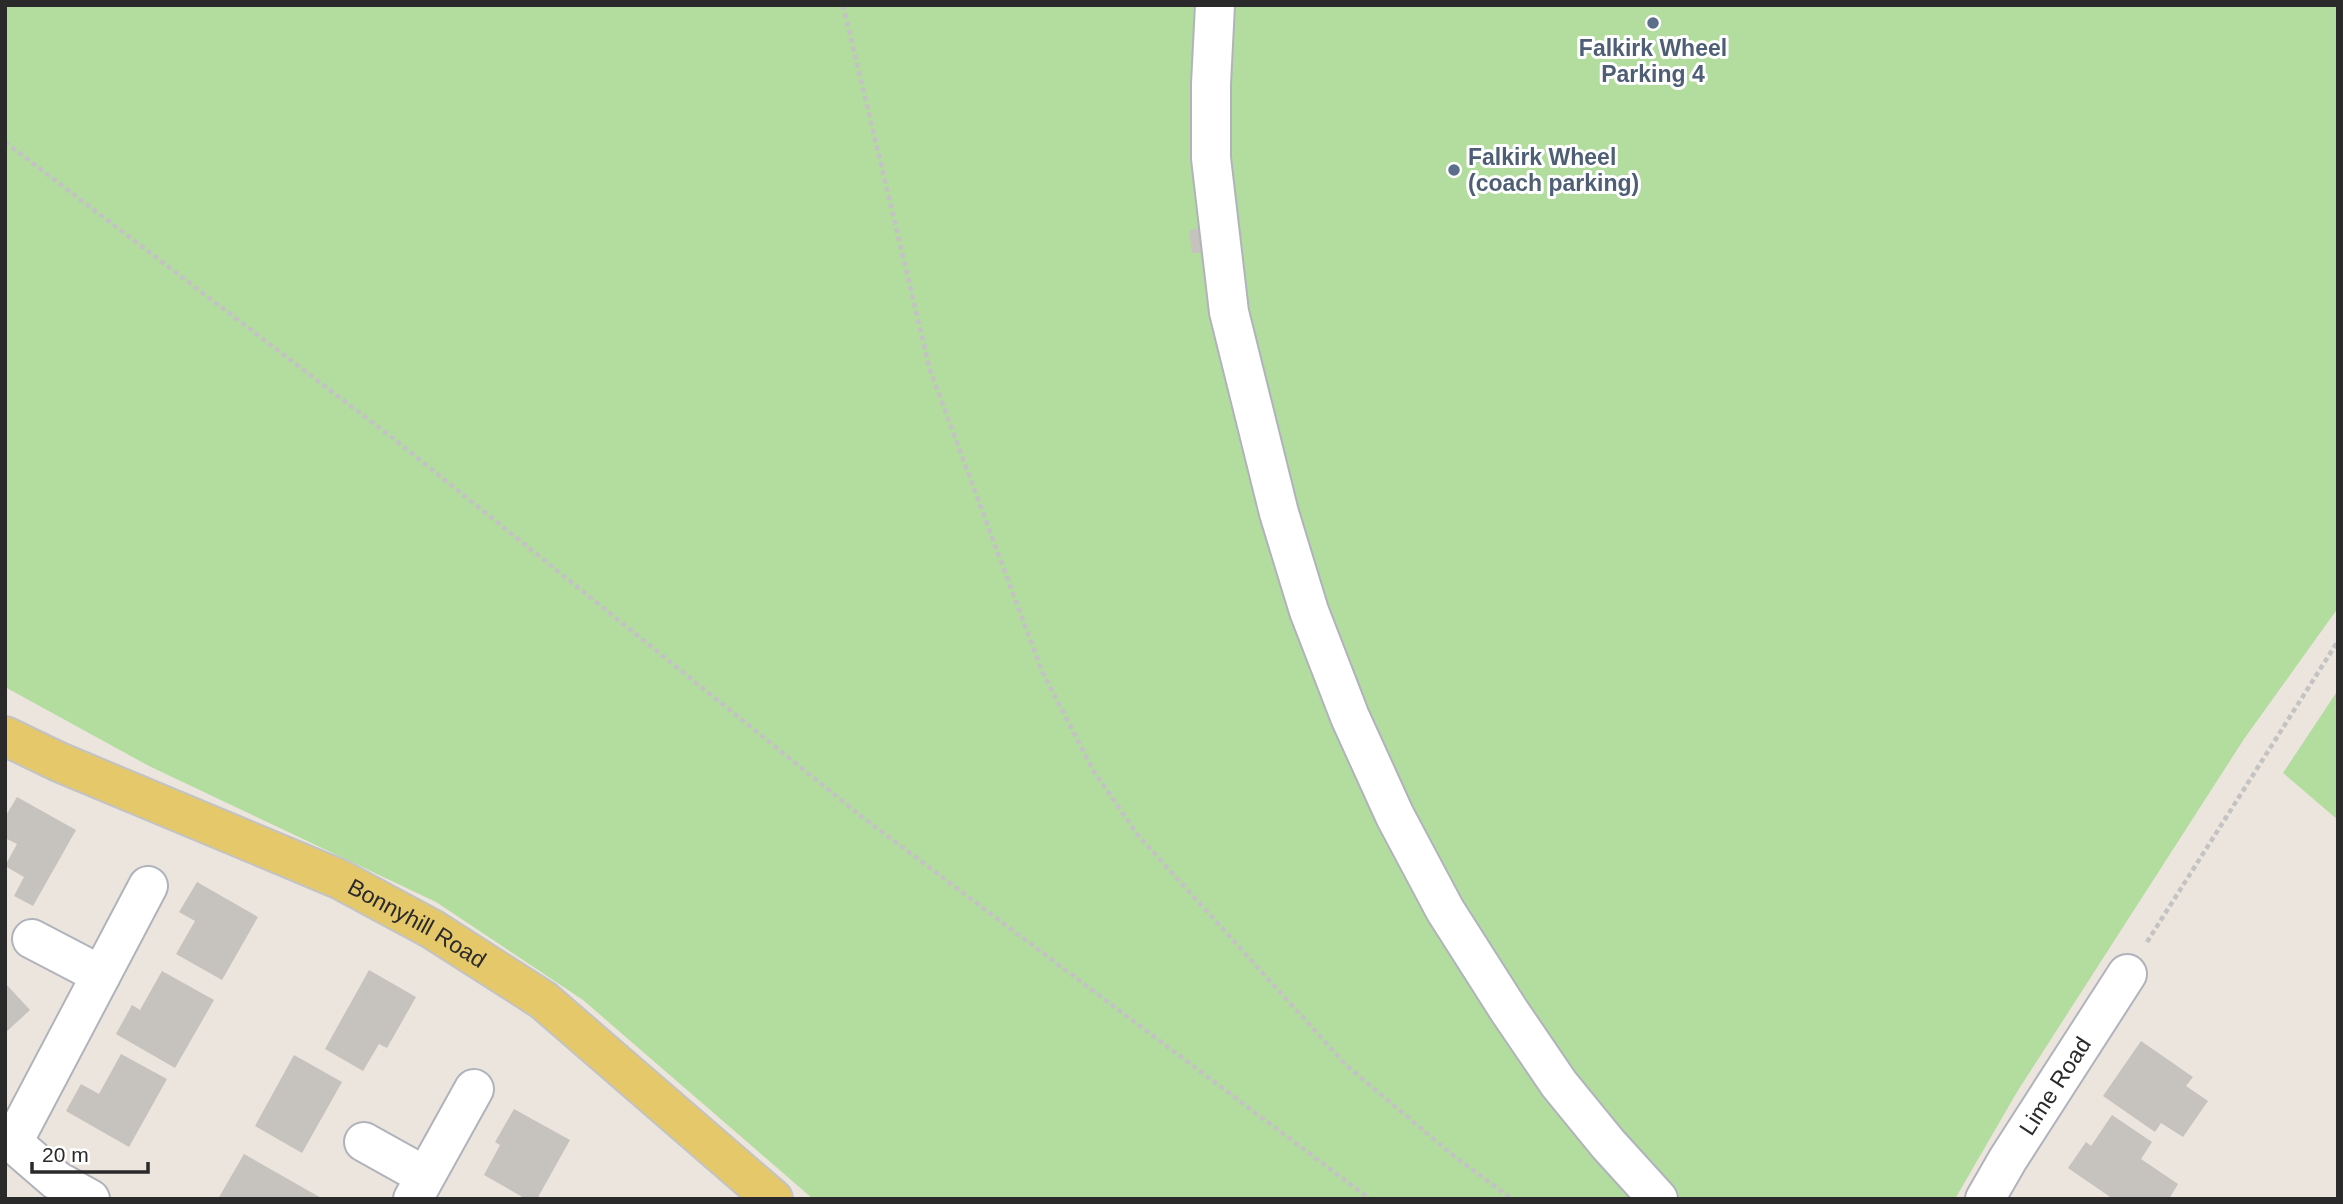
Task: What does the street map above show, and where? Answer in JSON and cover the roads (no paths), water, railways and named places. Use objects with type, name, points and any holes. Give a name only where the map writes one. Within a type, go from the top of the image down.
[{"type":"main road","name":"Bonnyhill Road","points":[[5,736],[59,762],[339,879],[432,929],[543,1000],[773,1199]]},
{"type":"street","points":[[1215,5],[1211,158],[1229,312],[1279,513],[1309,611],[1350,717],[1395,816],[1445,910],[1559,1084],[1658,1199]]},
{"type":"street","points":[[90,1199],[56,1180],[9,1140],[102,975],[148,886]]},
{"type":"street","points":[[32,939],[102,975]]},
{"type":"street","name":"Lime Road","points":[[1985,1199],[2127,974]]},
{"type":"street","points":[[364,1142],[419,1188],[474,1089]]},
{"type":"place","name":"Falkirk Wheel Parking 4","points":[[1653,23]]},
{"type":"place","name":"Falkirk Wheel (coach parking)","points":[[1454,170]]}]
